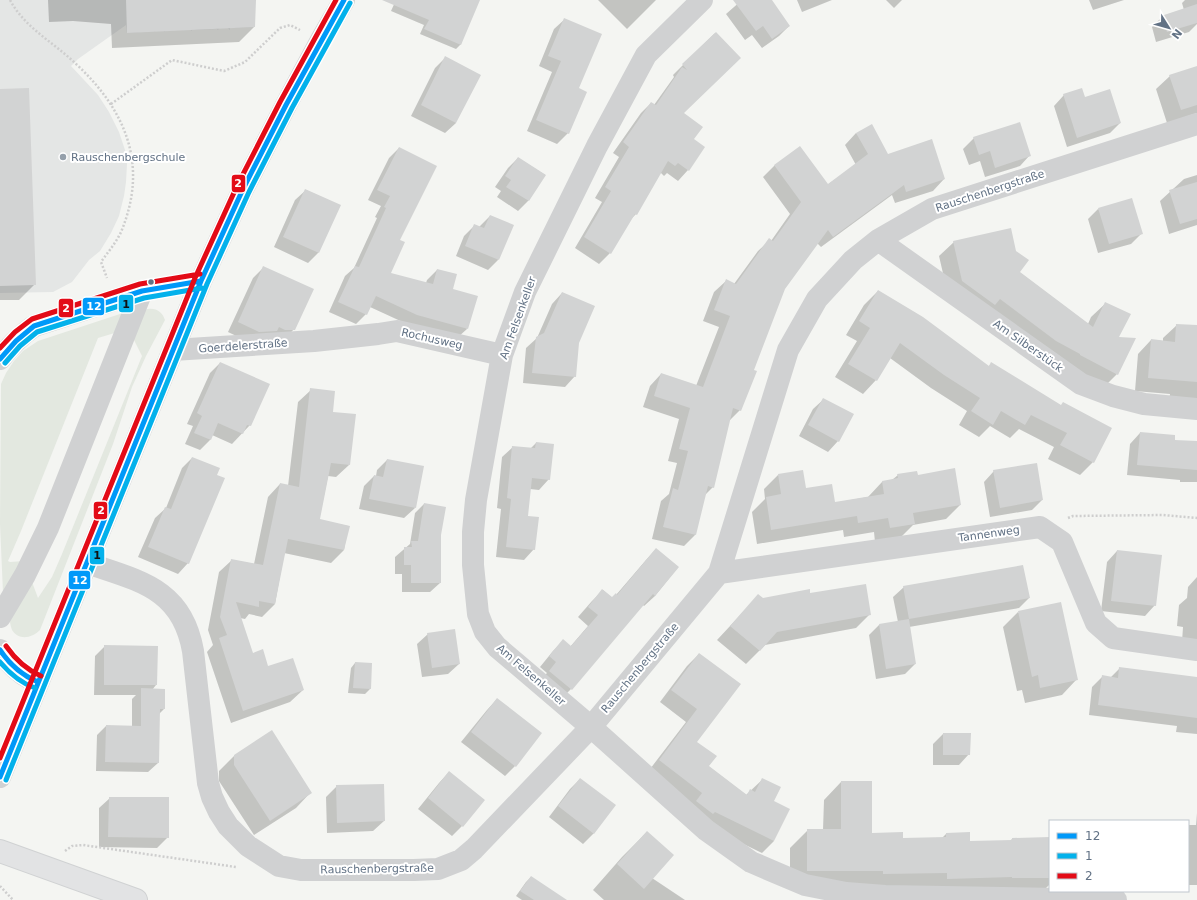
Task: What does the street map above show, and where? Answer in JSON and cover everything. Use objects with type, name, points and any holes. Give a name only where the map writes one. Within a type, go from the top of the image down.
[{"type":"main road","points":[[0,851],[136,900]]},
{"type":"street","points":[[0,777],[173,350],[243,189],[286,105],[344,0]]},
{"type":"street","name":"Am Felsenkeller","points":[[702,0],[646,55],[597,146],[525,292],[502,355],[476,500],[473,565],[478,614],[485,632],[496,647],[591,728],[706,830],[751,862],[805,885],[846,893],[885,896],[1116,900]]},
{"type":"street","name":"Rauschenbergstraße","points":[[87,563],[136,580],[151,587],[166,597],[177,609],[185,622],[190,637],[208,783],[212,797],[219,812],[228,826],[248,846],[279,866],[301,870],[438,869],[456,862],[461,860],[474,849],[591,728],[718,573],[788,350],[817,299],[852,260],[878,240],[932,209],[1197,124]]},
{"type":"street","name":"Am Silberstück","points":[[878,240],[1081,384],[1113,396],[1144,404],[1197,409]]},
{"type":"street","points":[[0,359],[20,336],[34,326],[142,291],[202,282]]},
{"type":"street","points":[[0,618],[25,575],[48,528],[142,291]]},
{"type":"street","name":"Rochusweg","points":[[314,341],[397,331],[502,355]]},
{"type":"street","name":"Goerdelerstraße","points":[[173,350],[314,341]]},
{"type":"street","points":[[1040,527],[1062,542],[1096,623],[1113,638],[1197,650]]},
{"type":"street","name":"Tannenweg","points":[[718,573],[1040,527]]},
{"type":"street","points":[[0,650],[8,662],[20,673],[29,679],[38,682]]},
{"type":"path","points":[[10,0],[16,11],[27,23],[75,62],[94,82],[111,104],[128,138],[134,176],[130,205],[120,232],[101,262],[116,300]]},
{"type":"path","points":[[111,104],[172,60],[224,71],[245,62],[280,28],[290,25],[321,40]]},
{"type":"path","points":[[1040,527],[1073,516],[1163,515],[1197,518]]},
{"type":"path","points":[[57,871],[64,851],[77,845],[256,869],[263,856]]},
{"type":"path","points":[[0,886],[13,900]]},
{"type":"shaded area","name":"Rauschenbergschule","points":[[0,0],[254,0],[255,27],[230,28],[230,30],[228,28],[219,28],[218,30],[165,30],[164,32],[154,31],[127,33],[126,25],[78,59],[71,66],[98,95],[119,132],[125,150],[127,164],[126,182],[119,216],[100,251],[89,260],[72,282],[53,292],[0,293]]},
{"type":"shaded area","points":[[148,309],[159,311],[165,320],[132,387],[113,444],[40,630],[33,635],[26,637],[18,636],[12,630],[10,621],[32,582],[38,598],[52,577],[142,356],[131,334],[144,310]]},
{"type":"shaded area","points":[[123,313],[118,332],[98,338],[8,561],[24,561],[3,593],[0,524],[1,384],[14,361],[23,351],[38,341]]},
{"type":"building","points":[[126,0],[256,0],[255,27],[127,33]]},
{"type":"building","points":[[382,0],[480,0],[461,45],[424,29],[429,20]]},
{"type":"building","points":[[733,0],[772,0],[790,26],[772,39],[763,26],[756,31]]},
{"type":"building","points":[[1197,4],[1197,23],[1167,32],[1161,16]]},
{"type":"building","points":[[564,18],[602,34],[579,88],[587,92],[569,134],[536,120],[561,61],[548,56]]},
{"type":"building","points":[[716,32],[741,58],[684,113],[703,127],[694,139],[705,147],[689,171],[678,163],[675,166],[668,161],[637,215],[635,214],[611,254],[584,237],[611,191],[605,187],[629,147],[623,142],[651,102],[656,105],[682,67],[687,70],[682,64]]},
{"type":"building","points":[[445,56],[481,75],[456,123],[421,105]]},
{"type":"building","points":[[1197,66],[1197,105],[1181,110],[1169,75]]},
{"type":"building","points":[[29,88],[36,285],[0,286],[0,89]]},
{"type":"building","points":[[1082,88],[1085,97],[1110,89],[1121,123],[1077,138],[1063,94]]},
{"type":"building","points":[[1020,122],[1031,156],[995,168],[990,151],[979,155],[973,137]]},
{"type":"building","points":[[872,124],[888,154],[932,139],[945,179],[906,192],[904,185],[833,237],[828,230],[785,289],[754,370],[757,371],[741,411],[733,408],[714,488],[708,486],[696,535],[663,527],[673,488],[678,490],[688,451],[679,449],[690,408],[654,396],[661,373],[703,387],[730,316],[714,310],[726,279],[736,284],[769,238],[773,241],[801,202],[774,165],[800,146],[828,184],[868,154],[856,133]]},
{"type":"building","points":[[399,147],[437,166],[400,240],[405,242],[391,273],[433,284],[437,269],[457,274],[453,289],[478,296],[468,329],[417,315],[376,296],[367,315],[338,302],[355,266],[359,267],[386,208],[384,207],[390,196],[377,190]]},
{"type":"building","points":[[518,157],[546,175],[529,201],[506,187],[511,180],[505,176]]},
{"type":"building","points":[[1197,182],[1197,219],[1180,224],[1169,190]]},
{"type":"building","points":[[305,189],[341,205],[319,253],[283,237]]},
{"type":"building","points":[[1132,198],[1143,234],[1109,244],[1098,208]]},
{"type":"building","points":[[490,215],[514,225],[499,260],[465,246],[474,224],[484,228]]},
{"type":"building","points":[[1011,228],[1016,251],[1029,260],[1020,272],[1093,327],[1105,302],[1131,314],[1119,337],[1136,338],[1118,375],[1056,341],[1000,299],[995,305],[962,281],[953,241]]},
{"type":"building","points":[[263,266],[314,289],[295,330],[285,330],[279,327],[277,331],[259,332],[238,322]]},
{"type":"building","points":[[878,290],[923,317],[989,366],[991,362],[1061,405],[1063,402],[1112,428],[1094,463],[1060,445],[1067,433],[1031,415],[1025,425],[1001,411],[993,425],[971,411],[980,398],[944,375],[900,343],[877,381],[848,364],[870,328],[859,321]]},
{"type":"building","points":[[562,292],[595,306],[579,343],[576,377],[532,373],[536,337],[544,333]]},
{"type":"building","points":[[1176,324],[1197,325],[1197,382],[1148,378],[1151,339],[1175,342]]},
{"type":"building","points":[[220,362],[270,384],[251,426],[247,425],[243,434],[218,423],[211,440],[194,433],[202,416],[197,413]]},
{"type":"building","points":[[310,388],[335,391],[333,412],[356,414],[350,465],[331,463],[320,519],[350,526],[344,550],[288,539],[275,604],[259,601],[259,607],[236,602],[253,653],[263,649],[268,666],[293,658],[304,690],[243,711],[219,638],[227,635],[220,617],[231,559],[263,565],[280,483],[299,487]]},
{"type":"building","points":[[823,398],[854,414],[839,442],[808,425]]},
{"type":"building","points":[[1140,432],[1175,435],[1175,440],[1197,441],[1197,470],[1137,465]]},
{"type":"building","points":[[536,442],[554,444],[550,480],[532,478],[528,516],[539,517],[535,550],[506,547],[511,499],[507,498],[512,446],[535,448]]},
{"type":"building","points":[[192,457],[220,468],[217,475],[225,478],[189,564],[148,547],[165,507],[171,509]]},
{"type":"building","points":[[387,459],[424,466],[416,508],[369,499],[374,475],[383,477]]},
{"type":"building","points":[[1037,463],[1043,500],[1000,508],[993,470]]},
{"type":"building","points":[[955,468],[961,505],[913,513],[915,524],[890,528],[888,518],[858,523],[857,516],[771,530],[766,497],[781,494],[778,474],[803,470],[806,488],[832,484],[835,502],[884,494],[882,481],[898,478],[897,474],[917,471],[918,475]]},
{"type":"building","points":[[424,503],[446,507],[441,535],[441,583],[411,583],[411,565],[404,565],[404,547],[412,547],[411,541],[418,541]]},
{"type":"building","points":[[656,548],[679,567],[655,596],[653,594],[572,690],[549,671],[556,662],[549,656],[563,639],[571,646],[598,615],[588,607],[602,589],[612,597],[616,593],[617,595]]},
{"type":"building","points":[[1117,550],[1162,555],[1156,606],[1111,601]]},
{"type":"building","points":[[1023,565],[1030,598],[909,619],[903,586]]},
{"type":"building","points":[[866,584],[871,615],[777,632],[760,651],[730,626],[758,594],[763,598],[810,589],[810,593]]},
{"type":"building","points":[[1061,602],[1078,680],[1040,688],[1038,675],[1032,677],[1018,611]]},
{"type":"building","points":[[909,619],[916,664],[886,669],[879,624]]},
{"type":"building","points":[[455,629],[460,664],[432,668],[427,633]]},
{"type":"building","points":[[104,645],[158,646],[157,685],[104,685]]},
{"type":"building","points":[[699,653],[741,684],[697,742],[717,756],[709,766],[747,795],[750,789],[755,792],[762,778],[781,787],[774,801],[790,809],[774,841],[715,812],[713,814],[696,801],[702,793],[659,760],[697,709],[671,690]]},
{"type":"building","points":[[355,662],[372,663],[371,689],[353,688]]},
{"type":"building","points":[[1119,667],[1197,677],[1197,718],[1098,705],[1102,675],[1118,678]]},
{"type":"building","points":[[141,688],[165,689],[165,709],[160,709],[159,763],[105,762],[106,725],[141,726]]},
{"type":"building","points":[[497,698],[542,733],[516,767],[471,732]]},
{"type":"building","points":[[272,730],[312,793],[270,821],[234,765],[234,755]]},
{"type":"building","points":[[943,733],[971,733],[970,755],[943,755]]},
{"type":"building","points":[[449,771],[485,800],[463,827],[428,798]]},
{"type":"building","points":[[580,778],[616,805],[594,834],[558,806]]},
{"type":"building","points":[[841,781],[872,781],[872,833],[903,832],[903,838],[946,837],[946,833],[970,832],[970,841],[1049,837],[1049,878],[1012,877],[947,879],[947,873],[883,874],[883,871],[807,871],[807,829],[841,829]]},
{"type":"building","points":[[384,784],[385,821],[337,823],[336,785]]},
{"type":"building","points":[[109,797],[169,797],[169,838],[108,837]]},
{"type":"building","points":[[647,831],[674,855],[644,889],[617,864]]},
{"type":"building","points":[[531,876],[567,900],[534,900],[520,891]]},
{"type":"transit line","name":"2","points":[[0,758],[195,278],[237,186],[280,102],[336,0]]},
{"type":"transit line","name":"12","points":[[0,777],[201,281],[243,189],[286,105],[344,0]]},
{"type":"transit line","name":"1","points":[[6,780],[207,284],[249,192],[292,108],[350,3]]},
{"type":"transit line","name":"2","points":[[0,348],[15,332],[32,319],[140,284],[200,274]]},
{"type":"transit line","name":"12","points":[[0,359],[16,341],[34,326],[142,291],[201,281]]},
{"type":"transit line","name":"1","points":[[5,363],[20,346],[37,332],[144,298],[202,288]]},
{"type":"transit line","name":"2","points":[[6,646],[21,663],[41,676]]},
{"type":"transit line","name":"12","points":[[0,650],[16,669],[38,682]]},
{"type":"transit line","name":"1","points":[[0,662],[16,678],[35,688]]},
{"type":"place","name":"Rauschenbergschule","points":[[63,157]]}]
